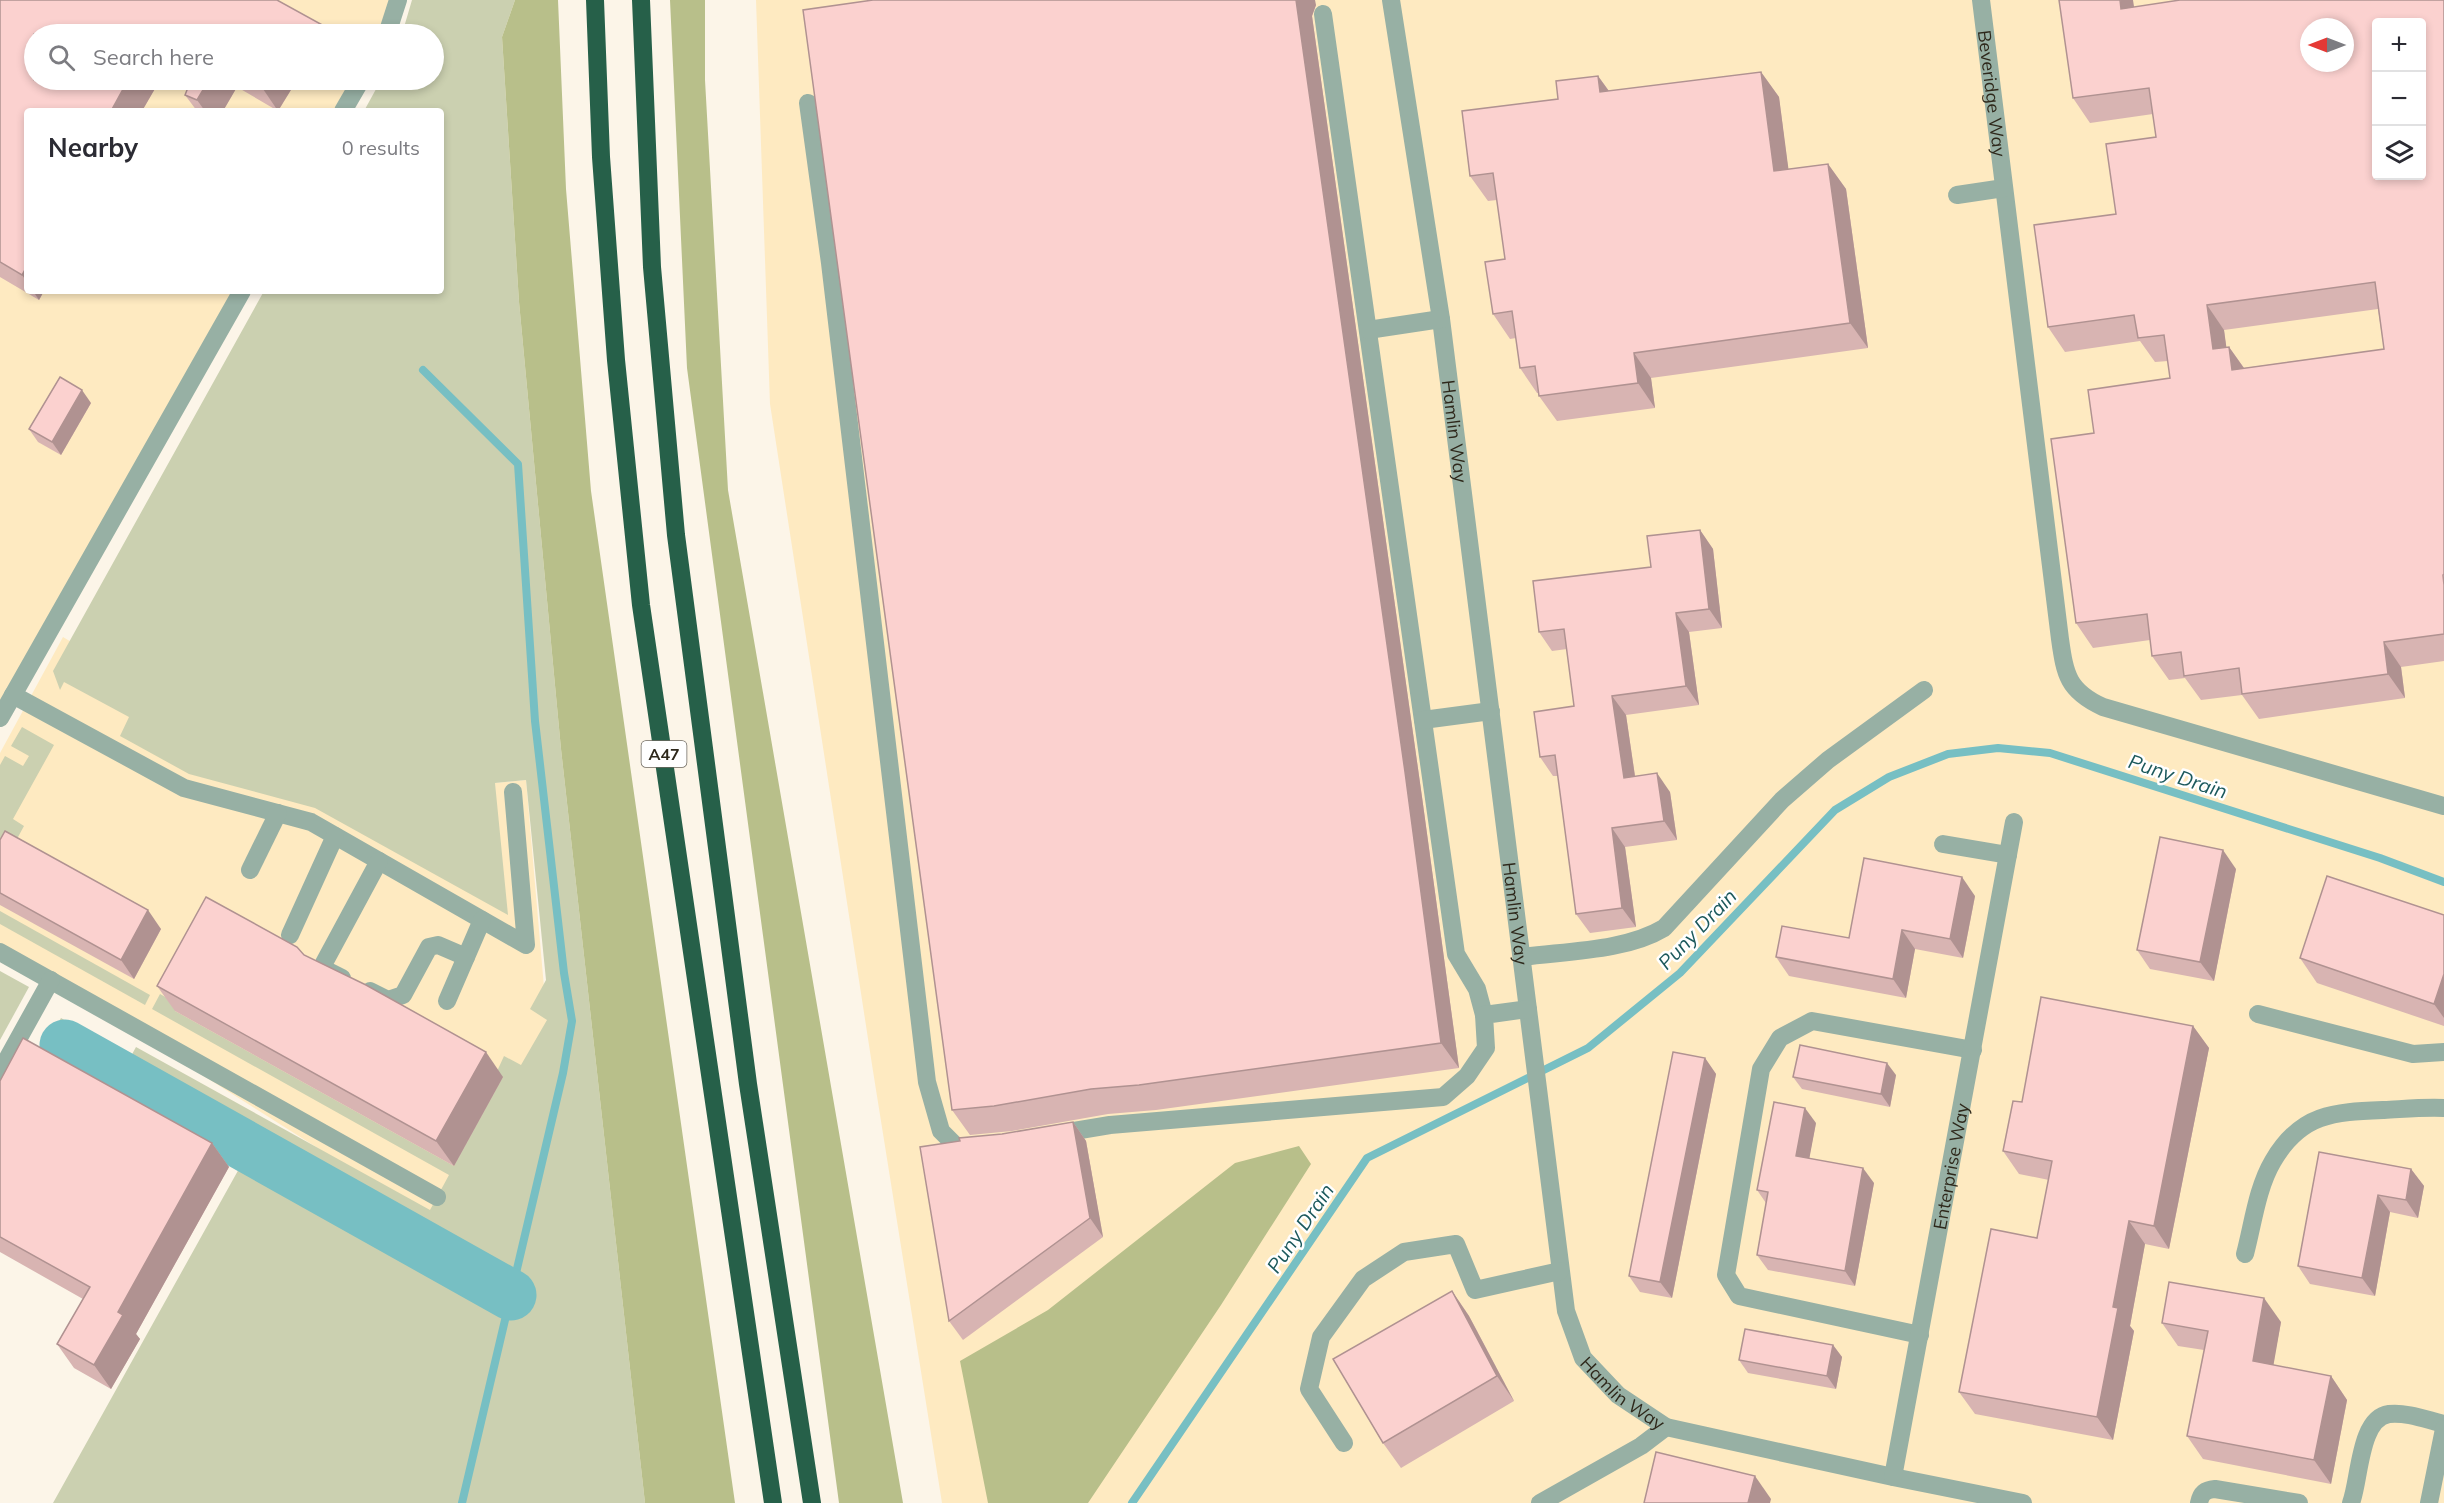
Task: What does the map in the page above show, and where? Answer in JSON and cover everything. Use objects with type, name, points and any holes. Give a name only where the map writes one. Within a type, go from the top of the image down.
[{"type":"highway","name":"A47","points":[[595,0],[601,157],[616,360],[641,605],[772,1503]]},
{"type":"highway","name":"A47","points":[[641,0],[652,267],[676,535],[748,1084],[812,1503]]},
{"type":"street","points":[[390,24],[398,0]]},
{"type":"street","name":"Hamlin Way","points":[[1391,0],[1441,319],[1560,1271],[1566,1311],[1583,1358],[1618,1395],[1666,1427],[1893,1478],[2023,1503]]},
{"type":"street","name":"Beveridge Way","points":[[1981,0],[2063,662],[2070,681],[2083,698],[2103,707],[2444,806]]},
{"type":"street","points":[[1034,1138],[1110,1125],[1443,1097],[1467,1076],[1486,1048],[1484,1015],[1477,989],[1456,954],[1323,14]]},
{"type":"street","points":[[345,108],[355,90]]},
{"type":"street","points":[[808,102],[832,275],[927,1082],[941,1131],[957,1147],[991,1144]]},
{"type":"street","points":[[1956,195],[2004,188]]},
{"type":"street","points":[[0,718],[240,294]]},
{"type":"street","points":[[1368,330],[1441,319]]},
{"type":"street","points":[[1522,957],[1626,944],[1648,938],[1665,928],[1782,800],[1828,760],[1924,690]]},
{"type":"street","points":[[13,695],[184,788],[311,822],[526,945],[513,792]]},
{"type":"street","points":[[1423,720],[1491,711]]},
{"type":"street","points":[[249,870],[278,813]]},
{"type":"street","name":"Enterprise Way","points":[[1893,1478],[2014,822]]},
{"type":"street","points":[[290,934],[335,836]]},
{"type":"street","points":[[1943,844],[2008,855]]},
{"type":"street","points":[[379,861],[336,938],[324,963],[326,970],[388,1000],[403,995],[429,947],[438,945],[466,957]]},
{"type":"street","points":[[447,1001],[482,920]]},
{"type":"street","points":[[0,952],[437,1197]]},
{"type":"street","points":[[0,1072],[51,980]]},
{"type":"street","points":[[1484,1015],[1528,1009]]},
{"type":"street","points":[[2258,1014],[2413,1054],[2444,1052]]},
{"type":"street","points":[[1920,1335],[1739,1296],[1726,1275],[1761,1069],[1780,1038],[1812,1021],[1972,1050]]},
{"type":"street","points":[[2245,1254],[2263,1184],[2272,1162],[2286,1142],[2301,1128],[2317,1119],[2338,1112],[2444,1108]]},
{"type":"street","points":[[1344,1443],[1309,1389],[1321,1337],[1364,1279],[1404,1252],[1456,1244],[1475,1290],[1560,1271]]},
{"type":"street","points":[[2351,1503],[2365,1441],[2371,1425],[2380,1417],[2401,1414],[2444,1424]]},
{"type":"street","points":[[1540,1503],[1641,1446],[1666,1427]]},
{"type":"street","points":[[2429,1503],[2444,1429]]},
{"type":"street","points":[[2199,1503],[2201,1494],[2215,1489],[2300,1503]]},
{"type":"shaded area","points":[[0,0],[398,0],[390,24],[24,24],[24,90],[355,90],[345,108],[24,108],[24,294],[240,294],[0,718]]},
{"type":"shaded area","points":[[756,0],[2444,0],[2444,1503],[942,1503],[770,404]]},
{"type":"shaded area","points":[[63,637],[498,897],[495,783],[526,780],[549,1045],[490,1257],[0,947],[0,753]]},
{"type":"green space","points":[[412,0],[515,0],[502,37],[519,302],[561,749],[645,1503],[53,1503],[240,1167],[39,1054],[61,1018],[130,1058],[136,1047],[430,1210],[449,1175],[152,1009],[160,994],[178,1004],[175,1011],[454,1166],[504,1056],[521,1065],[547,1020],[530,1009],[546,980],[526,780],[495,783],[508,915],[315,808],[189,774],[120,736],[129,717],[64,682],[60,690],[53,671],[262,294],[444,294],[444,108],[366,108],[376,90],[444,90],[444,24],[405,24]]},
{"type":"green space","points":[[515,0],[558,0],[566,189],[591,491],[735,1503],[645,1503],[561,749],[519,302],[502,37]]},
{"type":"green space","points":[[670,0],[705,0],[705,80],[728,490],[903,1503],[839,1503],[687,368]]},
{"type":"green space","points":[[22,727],[54,745],[13,819],[24,826],[0,870],[0,765],[5,756],[23,766],[29,756],[11,746]]},
{"type":"green space","points":[[0,911],[150,995],[145,1005],[0,924]]},
{"type":"green space","points":[[0,971],[29,987],[0,1040]]},
{"type":"green space","points":[[1299,1146],[1311,1164],[1221,1305],[1088,1503],[988,1503],[960,1361],[1048,1310],[1235,1163]]},
{"type":"building","points":[[0,0],[277,0],[321,24],[24,24],[24,90],[123,90],[113,108],[24,108],[24,271],[22,275],[0,262]]},
{"type":"building","points":[[873,0],[1296,0],[1441,1043],[1139,1085],[1091,1089],[994,1106],[952,1110],[803,10]]},
{"type":"building","points":[[2059,0],[2120,0],[2121,9],[2180,0],[2444,0],[2444,634],[2384,642],[2388,674],[2242,694],[2239,668],[2184,676],[2181,652],[2152,656],[2147,614],[2076,623],[2051,439],[2094,433],[2088,390],[2170,378],[2164,335],[2138,338],[2134,315],[2048,327],[2034,225],[2116,214],[2106,144],[2156,137],[2149,88],[2073,98]],"holes":[[[2375,282],[2384,349],[2232,370],[2229,347],[2213,349],[2207,305]]]},
{"type":"building","points":[[1761,72],[1774,171],[1828,164],[1850,323],[1634,353],[1638,383],[1539,396],[1535,366],[1520,368],[1512,311],[1493,314],[1485,262],[1505,259],[1493,173],[1470,176],[1462,111],[1558,99],[1556,81],[1598,76],[1600,92]]},
{"type":"building","points":[[187,90],[203,90],[197,100],[185,95]]},
{"type":"building","points":[[60,377],[82,390],[52,442],[29,429]]},
{"type":"building","points":[[1700,530],[1709,609],[1676,613],[1686,686],[1612,696],[1624,778],[1657,773],[1664,821],[1612,828],[1622,908],[1576,914],[1555,755],[1540,757],[1534,712],[1574,706],[1564,629],[1539,632],[1533,581],[1651,567],[1647,536]]},
{"type":"building","points":[[5,831],[148,910],[121,960],[0,893],[0,840]]},
{"type":"building","points":[[2160,837],[2223,850],[2200,962],[2137,950]]},
{"type":"building","points":[[1864,858],[1962,877],[1950,939],[1902,930],[1893,979],[1776,957],[1782,926],[1849,938]]},
{"type":"building","points":[[2327,876],[2444,915],[2444,974],[2434,1004],[2300,958]]},
{"type":"building","points":[[206,897],[297,947],[304,955],[366,985],[486,1052],[436,1141],[157,986]]},
{"type":"building","points":[[2041,997],[2193,1026],[2154,1226],[2129,1221],[2113,1307],[2118,1308],[2097,1417],[1959,1392],[1991,1229],[2037,1238],[2052,1161],[2003,1151],[2013,1101],[2022,1102]]},
{"type":"building","points":[[23,1038],[212,1143],[118,1312],[123,1315],[94,1365],[57,1344],[90,1287],[0,1237],[0,1081]]},
{"type":"building","points":[[1800,1045],[1887,1063],[1881,1094],[1793,1077]]},
{"type":"building","points":[[1673,1052],[1705,1058],[1660,1282],[1629,1276]]},
{"type":"building","points":[[1774,1102],[1805,1108],[1796,1156],[1863,1168],[1845,1271],[1757,1255],[1768,1192],[1757,1190]]},
{"type":"building","points":[[1073,1122],[1090,1218],[949,1321],[920,1147],[960,1141],[959,1138],[1002,1134]]},
{"type":"building","points":[[2319,1152],[2411,1169],[2406,1200],[2378,1195],[2362,1278],[2298,1266]]},
{"type":"building","points":[[2169,1282],[2264,1298],[2253,1361],[2331,1376],[2314,1460],[2187,1436],[2208,1331],[2162,1323]]},
{"type":"building","points":[[1452,1291],[1497,1376],[1383,1443],[1333,1359]]},
{"type":"building","points":[[1745,1329],[1833,1345],[1827,1376],[1739,1360]]},
{"type":"building","points":[[1656,1452],[1755,1476],[1748,1503],[1644,1503]]},
{"type":"waterway","points":[[423,370],[518,464],[535,721],[564,973],[572,1021],[563,1073],[462,1503]]},
{"type":"waterway","name":"Puny Drain","points":[[1132,1503],[1367,1158],[1588,1048],[1680,973],[1835,810],[1889,777],[1948,754],[1998,748],[2050,753],[2380,858],[2444,882]]},
{"type":"waterway","points":[[65,1045],[511,1295]]}]
